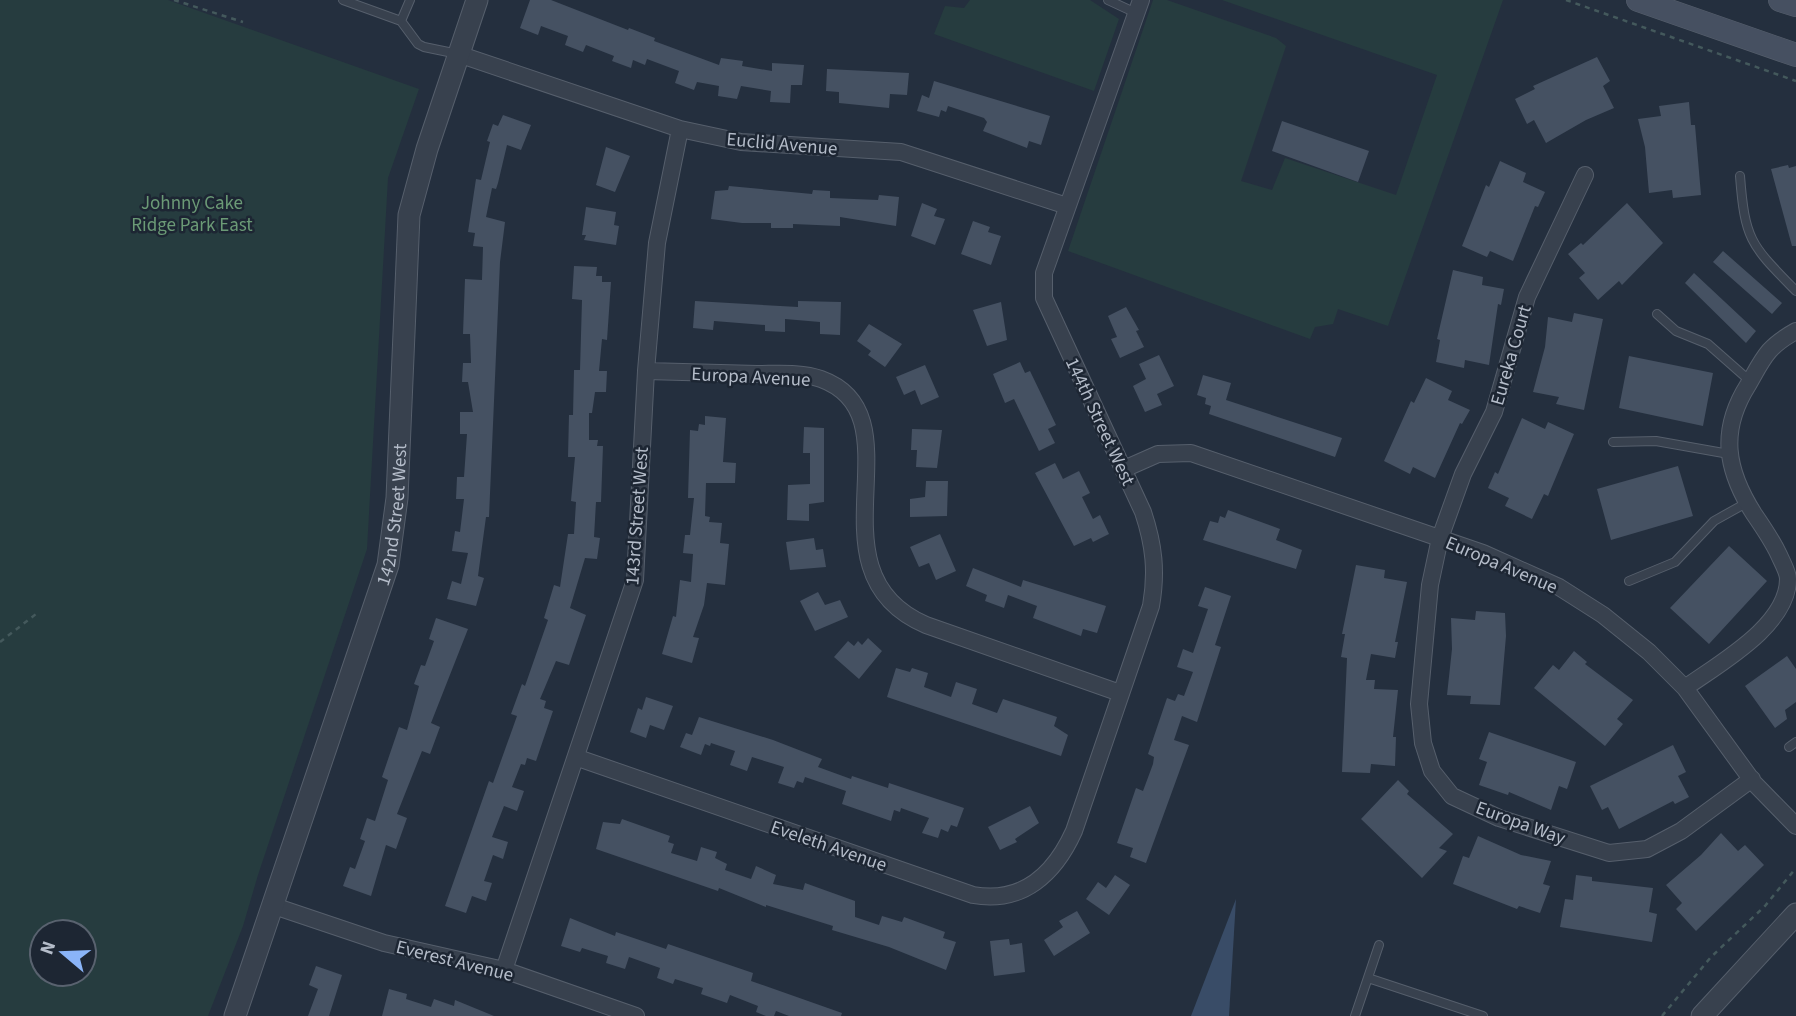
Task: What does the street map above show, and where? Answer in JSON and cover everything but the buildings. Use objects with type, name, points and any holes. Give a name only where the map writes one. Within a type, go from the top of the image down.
[{"type":"main road","points":[[1638,0],[1796,55]]},
{"type":"main road","points":[[1780,0],[1796,5]]},
{"type":"street","name":"142nd Street West","points":[[236,1016],[388,565],[397,498],[409,215],[477,0]]},
{"type":"street","name":"144th Street West","points":[[1067,847],[1151,606],[1156,570],[1151,536],[1124,469],[1044,298],[1044,274],[1139,6]]},
{"type":"street","name":"Euclid Avenue","points":[[458,54],[680,129],[741,142],[901,152],[1067,206]]},
{"type":"street","name":"143rd Street West","points":[[504,970],[578,758],[635,580],[646,371],[657,243],[680,129]]},
{"type":"street","name":"Eureka Court","points":[[1440,538],[1463,474],[1494,412],[1527,297],[1585,175]]},
{"type":"street","points":[[1685,688],[1760,633],[1780,607],[1792,580],[1774,543],[1735,478],[1727,443],[1740,397],[1773,344],[1796,331]]},
{"type":"street","name":"Europa Avenue","points":[[646,371],[805,375],[832,384],[853,401],[864,423],[864,546],[871,573],[885,595],[911,618],[926,625],[1120,693]]},
{"type":"street","name":"Europa Avenue","points":[[1124,469],[1158,454],[1191,453],[1440,538],[1514,565],[1559,587],[1623,629],[1685,688],[1752,779],[1776,808],[1796,826]]},
{"type":"street","name":"Europa Way","points":[[1440,538],[1430,585],[1419,704],[1423,743],[1432,771],[1452,796],[1499,818],[1609,853],[1647,849],[1681,831],[1752,779]]},
{"type":"street","name":"Eveleth Avenue","points":[[578,758],[985,897],[1014,893],[1040,881],[1067,847]]},
{"type":"street","name":"Everest Avenue","points":[[274,906],[384,943],[504,970],[636,1016]]},
{"type":"street","points":[[1702,1016],[1796,914]]},
{"type":"lane","points":[[343,0],[401,21],[418,44],[443,53],[458,54]]},
{"type":"lane","points":[[401,21],[410,0]]},
{"type":"lane","points":[[1108,0],[1139,6]]},
{"type":"lane","points":[[1740,176],[1743,222],[1753,244],[1796,290]]},
{"type":"lane","points":[[1657,314],[1676,331],[1709,344],[1750,381]]},
{"type":"lane","points":[[1613,442],[1656,442],[1729,454]]},
{"type":"lane","points":[[1629,581],[1675,562],[1714,521],[1748,502]]},
{"type":"lane","points":[[1356,1016],[1379,944]]},
{"type":"lane","points":[[1368,978],[1483,1016]]},
{"type":"path","points":[[174,0],[243,22]]},
{"type":"path","points":[[1566,0],[1796,81]]},
{"type":"path","points":[[0,642],[36,614]]},
{"type":"path","points":[[1662,1016],[1711,957],[1765,906],[1796,868]]},
{"type":"green space","name":"Johnny Cake Ridge Park East","points":[[0,0],[168,0],[419,89],[388,178],[367,549],[243,926],[208,1016],[0,1016]]},
{"type":"green space","points":[[970,0],[1090,0],[1119,19],[1094,91],[934,34],[945,6],[964,8]]},
{"type":"green space","points":[[1153,0],[1167,0],[1276,38],[1286,46],[1241,181],[1272,190],[1285,158],[1396,195],[1437,75],[1222,0],[1503,0],[1388,326],[1338,309],[1333,324],[1315,327],[1310,339],[1068,251]]},
{"type":"water","points":[[1236,899],[1229,1016],[1191,1016]]}]
